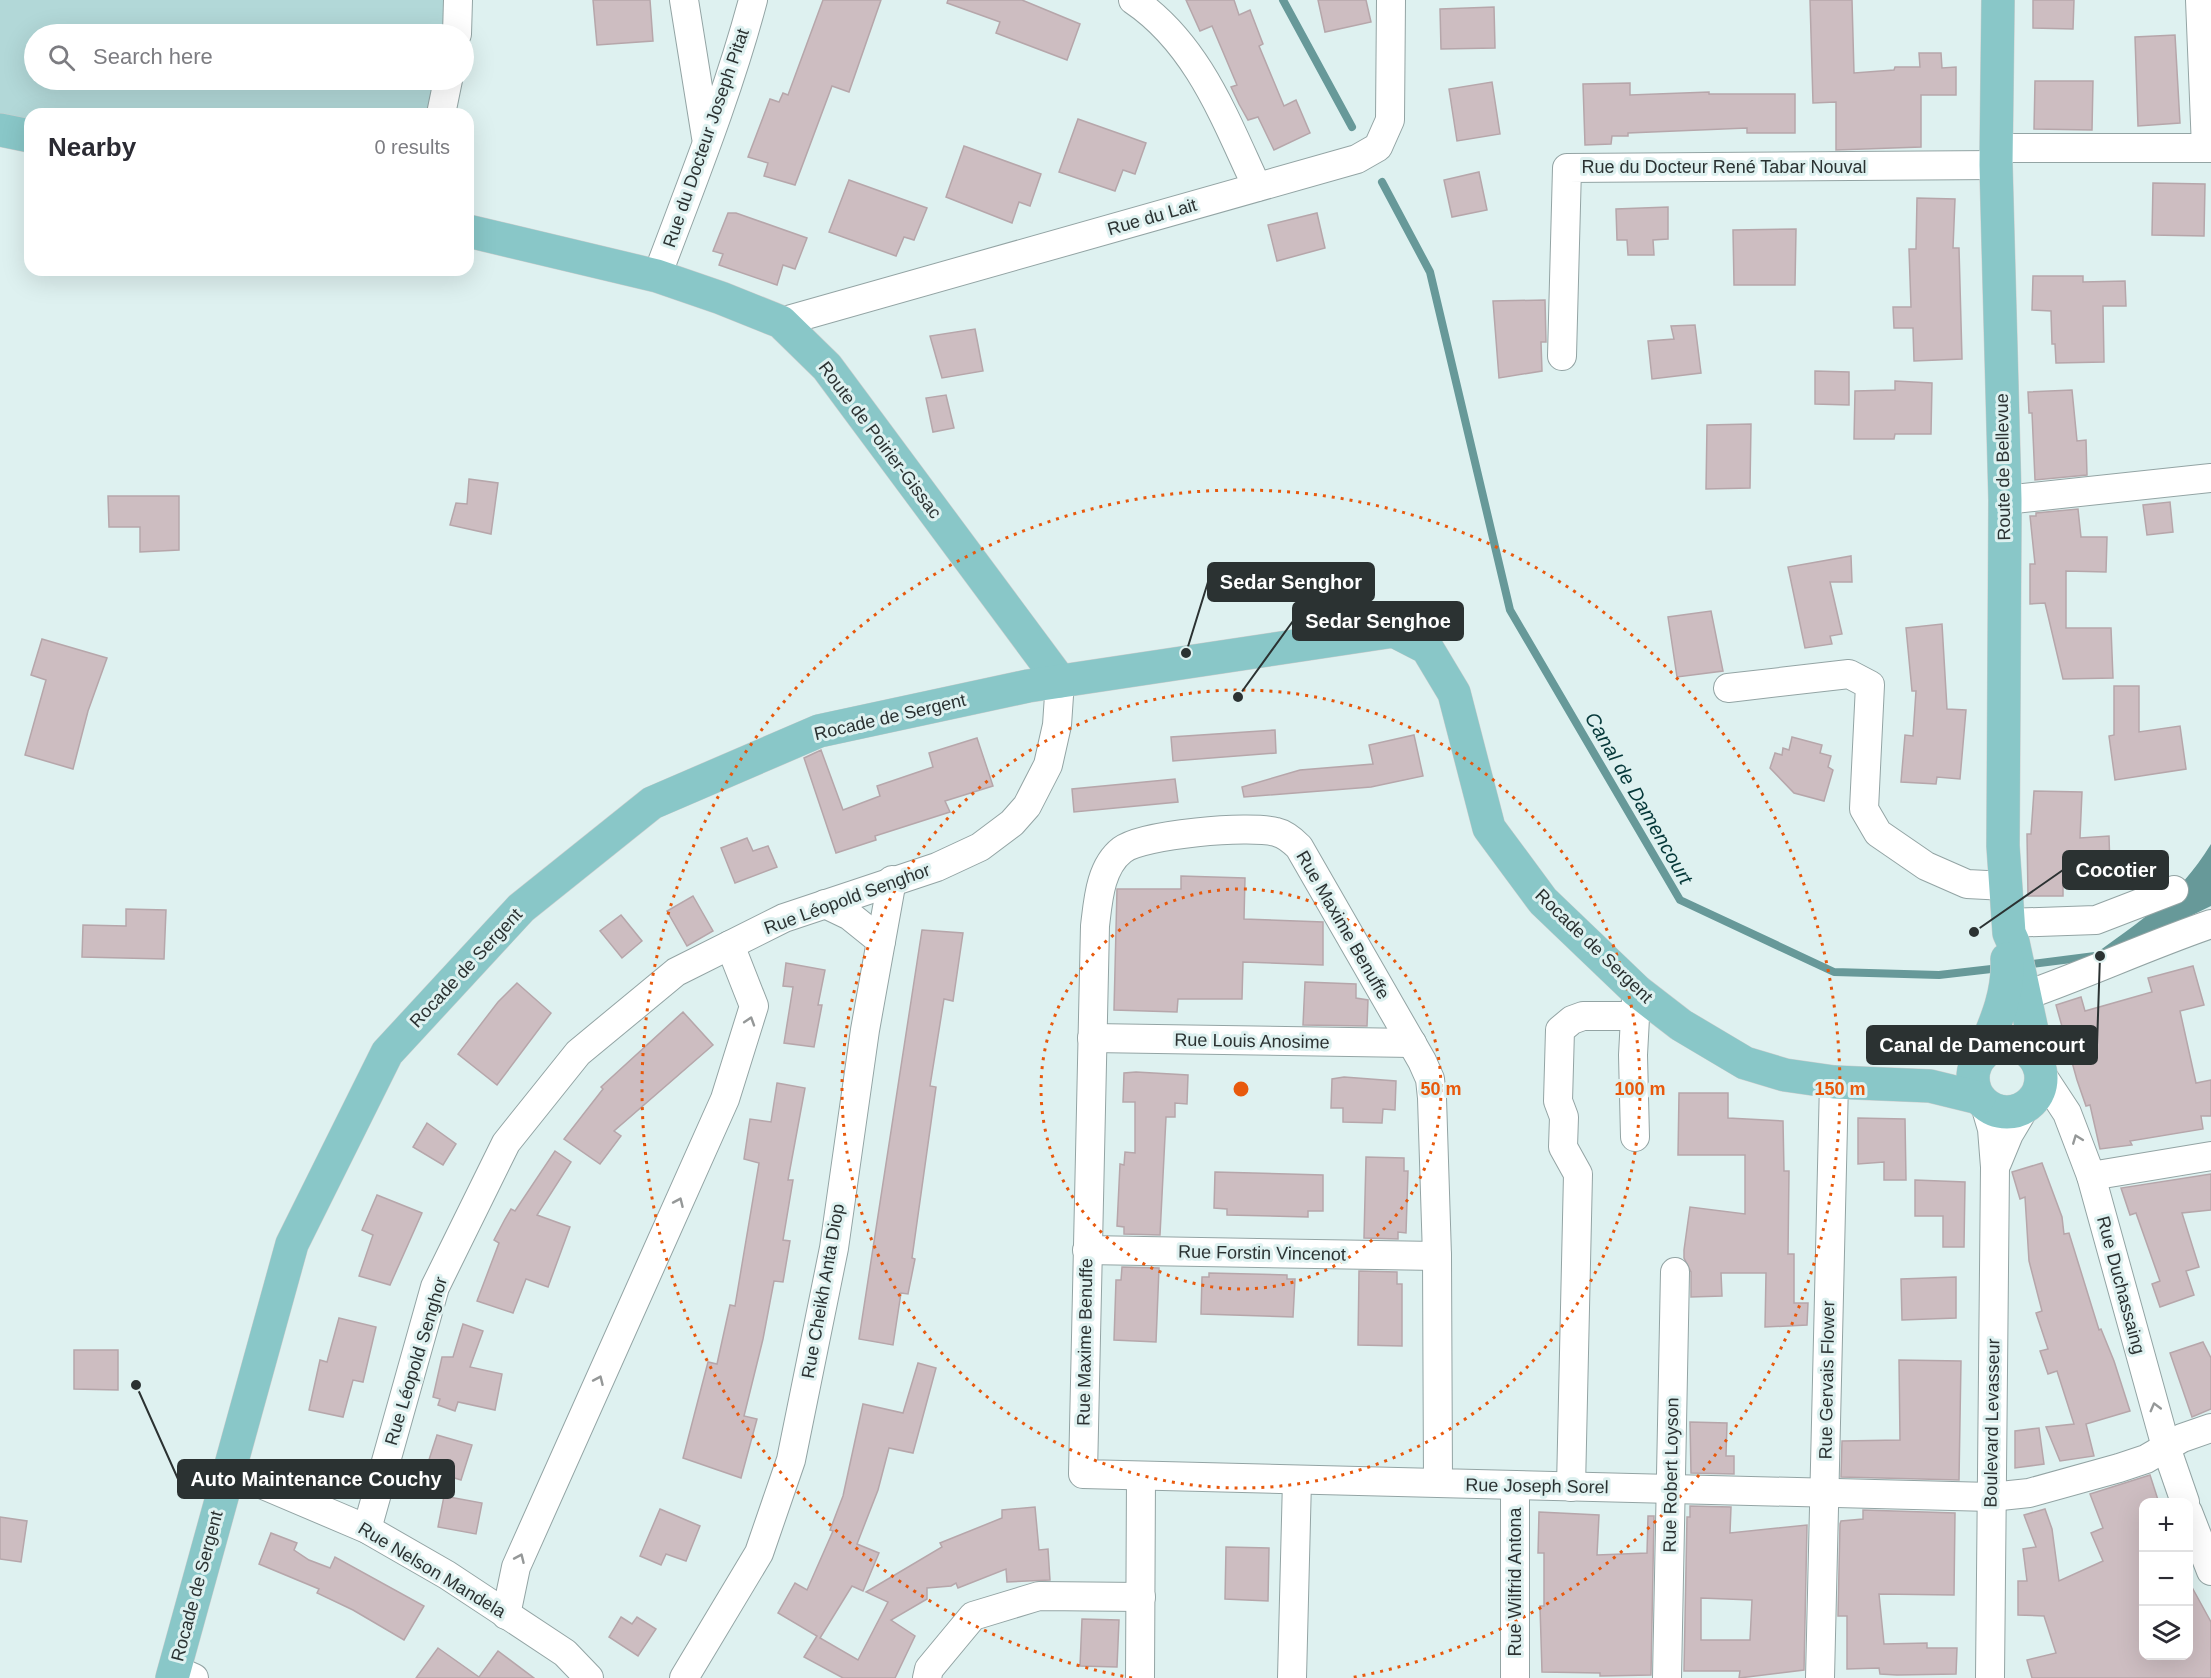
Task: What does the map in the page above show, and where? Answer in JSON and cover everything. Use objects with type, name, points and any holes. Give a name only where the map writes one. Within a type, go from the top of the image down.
[{"type":"main road","name":"Route de Bellevue","points":[[1998,0],[1997,157],[2005,500],[2003,846],[2012,954],[2033,1035],[2038,1065]]},
{"type":"main road","points":[[0,130],[24,135]]},
{"type":"main road","name":"Route de Poirier-Gissac","points":[[474,232],[657,276],[781,322],[827,367],[1060,681]]},
{"type":"main road","name":"Rocade de Sergent","points":[[180,1675],[228,1470],[292,1244],[387,1053],[521,908],[652,803],[819,731],[1060,681],[1394,631],[1427,648],[1454,693],[1489,828],[1543,901],[1636,1004],[1681,1025],[1745,1063],[1785,1075],[1834,1082],[1930,1086],[1982,1102]]},
{"type":"main road","name":"Route de Bellevue","points":[[1979,1059],[2001,1010],[2012,954]]},
{"type":"main road","points":[[1998,1045],[2017,1045],[2038,1065],[2038,1094],[2025,1108],[2004,1113],[1982,1102],[1973,1081],[1979,1059],[1998,1045]]},
{"type":"main road","name":"Rocade de Sergent","points":[[1898,1083],[1979,1059]]},
{"type":"street","points":[[457,24],[458,0]]},
{"type":"street","points":[[684,0],[707,142]]},
{"type":"street","name":"Rue du Docteur Joseph Pitat","points":[[657,276],[707,142],[741,43],[753,0]]},
{"type":"street","points":[[1133,0],[1173,32],[1207,81],[1257,187]]},
{"type":"street","name":"Rue du Lait","points":[[781,322],[1357,159],[1378,147],[1390,120],[1391,0]]},
{"type":"street","points":[[1997,157],[2209,148],[2200,0]]},
{"type":"street","points":[[442,108],[446,90]]},
{"type":"street","name":"Rue du Docteur René Tabar Nouval","points":[[1562,356],[1567,168],[1997,157]]},
{"type":"street","points":[[2005,500],[2211,478]]},
{"type":"street","points":[[1728,688],[1849,674],[1870,685],[1864,809],[1878,833],[1926,866],[1967,884],[2006,886]]},
{"type":"street","name":"Rue Léopold Senghor","points":[[367,1529],[435,1287],[506,1143],[578,1053],[676,972],[784,918],[892,880],[937,867],[980,848],[1012,823],[1027,806],[1048,765],[1058,725],[1060,681]]},
{"type":"street","name":"Rue Maxime Benuffe","points":[[1083,1474],[1095,926],[1100,892],[1109,864],[1121,851],[1137,841],[1232,829],[1278,832],[1299,847],[1412,1043],[1430,1079],[1437,1256],[1438,1484]]},
{"type":"street","name":"Rue Cheikh Anta Diop","points":[[684,1678],[759,1553],[791,1461],[834,1248],[865,1030],[892,880]]},
{"type":"street","points":[[2012,954],[2174,890]]},
{"type":"street","points":[[825,903],[850,916],[881,941]]},
{"type":"street","points":[[2012,954],[2079,977],[2146,946],[2211,924]]},
{"type":"street","points":[[506,1614],[516,1567],[725,1099],[754,1006],[730,945]]},
{"type":"street","points":[[1571,1487],[1578,1174],[1575,1165],[1563,1152],[1564,1117],[1558,1101],[1558,1037],[1564,1025],[1583,1016],[1636,1004],[1635,1137]]},
{"type":"street","name":"Rue Louis Anosime","points":[[1092,1038],[1412,1043]]},
{"type":"street","name":"Rue Duchassaing","points":[[2038,1065],[2067,1113],[2091,1176],[2166,1447],[2183,1498]]},
{"type":"street","name":"Rue Gervais Flower","points":[[1820,1678],[1834,1082]]},
{"type":"street","name":"Boulevard Levasseur","points":[[1982,1102],[1992,1129],[1995,1167],[1990,1678]]},
{"type":"street","name":"Boulevard Levasseur","points":[[1995,1167],[2009,1134],[2025,1108]]},
{"type":"street","points":[[2091,1176],[2211,1156]]},
{"type":"street","name":"Rue Forstin Vincenot","points":[[1087,1250],[1437,1256]]},
{"type":"street","name":"Rue Robert Loyson","points":[[1666,1678],[1675,1272]]},
{"type":"street","name":"Rue Joseph Sorel","points":[[1083,1474],[1515,1487],[1991,1497],[2029,1493],[2119,1468],[2146,1459],[2166,1447],[2211,1428]]},
{"type":"street","name":"Rue Nelson Mandela","points":[[228,1470],[367,1529],[447,1575],[565,1653],[589,1678]]},
{"type":"street","points":[[1140,1678],[1141,1476]]},
{"type":"street","points":[[1292,1678],[1297,1480]]},
{"type":"street","name":"Rue Wilfrid Antona","points":[[1515,1487],[1515,1678]]},
{"type":"street","points":[[2193,1525],[2211,1571]]},
{"type":"street","points":[[927,1678],[929,1669],[973,1616],[1039,1596],[1141,1597]]},
{"type":"shaded area","points":[[0,0],[446,0],[445,24],[24,24],[24,90],[433,90],[428,108],[24,108],[24,125],[0,120]]},
{"type":"shaded area","points":[[2211,844],[2211,906],[2106,957],[2091,957],[2171,894],[2185,880]]},
{"type":"building","points":[[593,0],[650,0],[653,41],[597,45]]},
{"type":"building","points":[[823,0],[881,0],[849,92],[832,86],[795,185],[764,176],[768,163],[748,157],[770,99],[779,102],[783,93],[788,95]]},
{"type":"building","points":[[948,0],[1022,0],[1080,24],[1067,60],[996,33],[1000,22],[947,3]]},
{"type":"building","points":[[1186,0],[1234,0],[1239,15],[1250,10],[1263,44],[1259,46],[1284,106],[1296,100],[1310,133],[1274,150],[1258,117],[1248,120],[1239,104],[1231,87],[1237,85],[1212,26],[1200,31]]},
{"type":"building","points":[[1318,0],[1366,0],[1371,22],[1325,32]]},
{"type":"building","points":[[1810,0],[1852,0],[1854,73],[1894,70],[1895,67],[1920,67],[1919,53],[1941,53],[1942,68],[1956,67],[1956,95],[1921,95],[1921,147],[1836,150],[1836,102],[1813,103]]},
{"type":"building","points":[[2033,0],[2074,0],[2073,29],[2033,28]]},
{"type":"building","points":[[1494,7],[1495,48],[1441,49],[1440,9]]},
{"type":"building","points":[[2175,35],[2180,123],[2138,126],[2135,37]]},
{"type":"building","points":[[2035,81],[2093,81],[2092,130],[2034,129]]},
{"type":"building","points":[[1492,82],[1500,134],[1457,141],[1449,89]]},
{"type":"building","points":[[1630,83],[1630,95],[1709,92],[1709,94],[1795,94],[1795,133],[1747,133],[1747,128],[1628,133],[1628,136],[1612,136],[1611,144],[1585,145],[1583,84]]},
{"type":"building","points":[[1078,119],[1146,143],[1135,174],[1123,170],[1115,191],[1059,172]]},
{"type":"building","points":[[964,146],[1041,174],[1030,206],[1019,202],[1012,223],[946,197]]},
{"type":"building","points":[[1479,172],[1487,210],[1452,217],[1444,180]]},
{"type":"building","points":[[849,180],[927,208],[914,240],[904,237],[896,256],[829,232]]},
{"type":"building","points":[[2153,183],[2205,184],[2204,236],[2152,235]]},
{"type":"building","points":[[1917,198],[1955,199],[1953,248],[1959,248],[1962,359],[1914,361],[1913,328],[1894,328],[1893,307],[1911,307],[1909,249],[1916,249]]},
{"type":"building","points":[[1668,207],[1668,239],[1653,240],[1654,255],[1628,255],[1627,240],[1617,240],[1616,209]]},
{"type":"building","points":[[728,213],[736,213],[807,238],[795,269],[783,265],[777,285],[719,265],[723,254],[713,251]]},
{"type":"building","points":[[1317,213],[1325,248],[1277,261],[1268,225]]},
{"type":"building","points":[[1796,229],[1795,285],[1734,285],[1733,230]]},
{"type":"building","points":[[2033,276],[2083,276],[2083,282],[2125,281],[2126,306],[2103,306],[2104,362],[2056,363],[2055,344],[2052,344],[2051,311],[2032,310]]},
{"type":"building","points":[[1545,300],[1546,342],[1541,342],[1542,371],[1499,378],[1493,301]]},
{"type":"building","points":[[1695,325],[1701,373],[1652,379],[1648,341],[1674,339],[1671,326]]},
{"type":"building","points":[[975,329],[983,371],[942,378],[930,336]]},
{"type":"building","points":[[1815,371],[1849,372],[1849,405],[1815,404]]},
{"type":"building","points":[[1895,381],[1932,383],[1931,434],[1895,434],[1894,439],[1854,439],[1855,391],[1895,390]]},
{"type":"building","points":[[2072,390],[2077,441],[2086,440],[2087,475],[2035,480],[2032,413],[2029,413],[2028,392]]},
{"type":"building","points":[[946,395],[954,428],[933,432],[926,398]]},
{"type":"building","points":[[1751,424],[1750,488],[1706,489],[1707,425]]},
{"type":"building","points":[[469,479],[498,483],[491,534],[450,525],[456,503],[467,504]]},
{"type":"building","points":[[108,496],[179,496],[179,550],[140,552],[140,527],[109,527]]},
{"type":"building","points":[[2170,502],[2173,532],[2147,535],[2143,505]]},
{"type":"building","points":[[2078,509],[2081,537],[2107,537],[2106,572],[2066,571],[2066,628],[2111,628],[2113,678],[2063,679],[2045,603],[2030,604],[2030,564],[2035,564],[2030,516],[2036,516],[2036,513]]},
{"type":"building","points":[[1851,556],[1852,582],[1830,582],[1842,634],[1830,636],[1832,644],[1805,648],[1788,567]]},
{"type":"building","points":[[1711,611],[1723,671],[1677,677],[1668,617]]},
{"type":"building","points":[[1942,624],[1947,709],[1966,710],[1960,779],[1937,777],[1936,784],[1901,782],[1905,735],[1913,736],[1916,691],[1912,691],[1906,628]]},
{"type":"building","points":[[42,639],[107,658],[88,711],[73,769],[25,755],[46,680],[31,675]]},
{"type":"building","points":[[2114,686],[2139,686],[2139,732],[2180,726],[2186,769],[2115,780],[2109,736],[2114,735]]},
{"type":"building","points":[[1275,730],[1276,753],[1173,761],[1171,737]]},
{"type":"building","points":[[1414,735],[1423,776],[1371,787],[1244,797],[1242,787],[1300,770],[1373,764],[1369,745]]},
{"type":"building","points":[[1792,737],[1822,745],[1820,753],[1831,756],[1828,767],[1833,770],[1824,801],[1794,793],[1770,768],[1775,753],[1782,755],[1783,748],[1789,750]]},
{"type":"building","points":[[977,738],[993,786],[945,801],[950,812],[875,836],[876,840],[836,853],[804,758],[821,750],[843,810],[880,796],[877,786],[933,767],[929,753]]},
{"type":"building","points":[[1175,779],[1178,802],[1074,812],[1072,789]]},
{"type":"building","points":[[2034,791],[2082,792],[2080,838],[2109,836],[2110,868],[2063,870],[2063,896],[2028,896],[2027,834],[2031,834]]},
{"type":"building","points":[[747,838],[753,851],[768,846],[777,867],[735,883],[721,848]]},
{"type":"building","points":[[1181,876],[1245,878],[1244,919],[1323,922],[1323,965],[1243,962],[1242,999],[1178,999],[1177,1012],[1114,1010],[1117,889],[1181,889]]},
{"type":"building","points":[[693,896],[713,931],[687,946],[667,911]]},
{"type":"building","points":[[126,909],[166,910],[164,959],[82,957],[83,925],[126,926]]},
{"type":"building","points":[[621,915],[642,941],[622,958],[600,931]]},
{"type":"building","points":[[922,930],[963,933],[953,1001],[944,999],[930,1086],[936,1087],[912,1258],[915,1259],[908,1294],[901,1293],[893,1345],[859,1339]]},
{"type":"building","points":[[786,963],[825,970],[818,1005],[822,1005],[814,1047],[784,1043],[793,987],[783,986]]},
{"type":"building","points":[[2193,966],[2204,1005],[2180,1011],[2196,1083],[2211,1080],[2211,1116],[2201,1116],[2203,1129],[2130,1141],[2132,1145],[2100,1149],[2090,1105],[2086,1106],[2077,1080],[2056,1005],[2081,997],[2085,1011],[2152,992],[2148,978]]},
{"type":"building","points":[[1305,982],[1356,984],[1356,998],[1368,1000],[1367,1026],[1303,1025]]},
{"type":"building","points":[[517,983],[551,1013],[497,1085],[458,1054],[498,1002]]},
{"type":"building","points":[[683,1012],[713,1045],[614,1131],[621,1136],[600,1164],[564,1139],[603,1089],[601,1087]]},
{"type":"building","points":[[1124,1073],[1188,1075],[1187,1104],[1175,1103],[1175,1117],[1166,1117],[1160,1235],[1124,1234],[1124,1227],[1117,1226],[1120,1164],[1124,1165],[1125,1152],[1135,1153],[1135,1102],[1123,1102]]},
{"type":"building","points":[[1344,1077],[1396,1081],[1395,1110],[1383,1109],[1382,1123],[1343,1122],[1343,1108],[1331,1108],[1332,1079]]},
{"type":"building","points":[[777,1083],[805,1088],[788,1180],[793,1180],[783,1240],[790,1241],[783,1282],[774,1281],[763,1339],[744,1416],[757,1419],[741,1478],[683,1458],[708,1362],[717,1364],[730,1305],[735,1306],[759,1163],[744,1159],[750,1119],[771,1122]]},
{"type":"building","points":[[1679,1093],[1728,1093],[1728,1118],[1783,1121],[1784,1171],[1789,1171],[1788,1254],[1794,1254],[1794,1303],[1808,1303],[1807,1325],[1765,1327],[1766,1273],[1721,1273],[1722,1296],[1691,1297],[1691,1272],[1684,1258],[1690,1207],[1745,1214],[1745,1155],[1678,1155]]},
{"type":"building","points":[[1858,1118],[1905,1119],[1906,1180],[1884,1180],[1884,1162],[1858,1164]]},
{"type":"building","points":[[427,1123],[456,1144],[443,1165],[413,1147]]},
{"type":"building","points":[[555,1151],[571,1162],[537,1215],[570,1227],[548,1287],[526,1279],[513,1313],[477,1301],[499,1243],[494,1240],[511,1209],[515,1211]]},
{"type":"building","points":[[1366,1157],[1404,1158],[1404,1171],[1408,1171],[1406,1233],[1398,1232],[1398,1239],[1364,1238]]},
{"type":"building","points":[[2042,1163],[2062,1217],[2064,1234],[2069,1233],[2099,1330],[2101,1329],[2114,1361],[2130,1411],[2086,1424],[2094,1456],[2060,1461],[2046,1427],[2074,1424],[2057,1371],[2048,1374],[2040,1351],[2048,1349],[2036,1313],[2042,1311],[2029,1261],[2025,1197],[2020,1199],[2012,1172]]},
{"type":"building","points":[[1215,1172],[1323,1175],[1323,1211],[1308,1211],[1308,1217],[1227,1215],[1227,1209],[1214,1208]]},
{"type":"building","points":[[2211,1174],[2211,1210],[2182,1213],[2199,1267],[2186,1271],[2194,1295],[2160,1307],[2152,1284],[2160,1281],[2136,1213],[2130,1215],[2121,1188]]},
{"type":"building","points":[[1915,1180],[1965,1182],[1964,1247],[1943,1247],[1943,1216],[1915,1216]]},
{"type":"building","points":[[377,1195],[422,1213],[390,1285],[359,1276],[373,1235],[362,1230]]},
{"type":"building","points":[[1122,1267],[1159,1268],[1156,1342],[1114,1340],[1116,1280],[1121,1280]]},
{"type":"building","points":[[1359,1271],[1397,1272],[1397,1284],[1402,1284],[1402,1346],[1358,1345]]},
{"type":"building","points":[[1209,1273],[1287,1275],[1287,1279],[1295,1279],[1293,1317],[1201,1314],[1202,1277],[1209,1277]]},
{"type":"building","points":[[1956,1277],[1956,1318],[1902,1320],[1901,1279]]},
{"type":"building","points":[[339,1318],[376,1327],[363,1382],[353,1380],[343,1417],[309,1410],[320,1360],[327,1362]]},
{"type":"building","points":[[463,1324],[483,1331],[470,1367],[502,1374],[495,1410],[458,1402],[455,1411],[438,1405],[440,1399],[433,1397],[442,1357],[453,1357]]},
{"type":"building","points":[[2203,1342],[2211,1358],[2211,1409],[2192,1417],[2170,1353]]},
{"type":"building","points":[[74,1350],[118,1350],[118,1390],[74,1389]]},
{"type":"building","points":[[1899,1360],[1961,1361],[1959,1480],[1841,1477],[1842,1441],[1900,1440]]},
{"type":"building","points":[[918,1363],[936,1368],[913,1453],[889,1448],[878,1490],[857,1544],[879,1553],[863,1591],[852,1586],[820,1638],[858,1660],[888,1602],[866,1592],[942,1547],[940,1543],[1002,1518],[1002,1510],[1035,1507],[1039,1550],[1048,1549],[1050,1580],[1007,1582],[1006,1569],[958,1588],[956,1583],[951,1586],[927,1588],[927,1599],[891,1620],[915,1636],[895,1678],[843,1678],[804,1657],[817,1636],[778,1613],[795,1583],[807,1590],[833,1531],[830,1530],[843,1496],[863,1404],[903,1413]]},
{"type":"building","points":[[1690,1422],[1727,1423],[1726,1456],[1734,1456],[1734,1474],[1691,1473]]},
{"type":"building","points":[[2039,1428],[2044,1464],[2015,1468],[2015,1431]]},
{"type":"building","points":[[437,1435],[472,1445],[461,1480],[426,1469]]},
{"type":"building","points":[[2150,1475],[2157,1498],[2139,1498],[2139,1660],[2193,1660],[2193,1589],[2211,1622],[2211,1678],[2032,1678],[2027,1660],[2056,1653],[2044,1616],[2018,1615],[2018,1581],[2027,1581],[2023,1549],[2036,1547],[2024,1515],[2045,1509],[2052,1529],[2059,1581],[2103,1561],[2091,1533],[2103,1528],[2090,1494]]},
{"type":"building","points":[[444,1496],[482,1503],[476,1534],[438,1527]]},
{"type":"building","points":[[1690,1506],[1731,1507],[1730,1533],[1807,1525],[1804,1670],[1739,1678],[1740,1671],[1684,1671],[1687,1517],[1690,1517]],"holes":[[[1701,1598],[1752,1600],[1750,1640],[1701,1640]]]},
{"type":"building","points":[[660,1509],[700,1526],[686,1561],[666,1554],[661,1565],[640,1556]]},
{"type":"building","points":[[1863,1510],[1955,1513],[1954,1595],[1879,1594],[1884,1644],[1927,1643],[1927,1648],[1957,1648],[1956,1674],[1897,1675],[1880,1674],[1879,1668],[1847,1669],[1847,1616],[1838,1616],[1840,1524],[1841,1521],[1863,1519]]},
{"type":"building","points":[[1539,1512],[1599,1515],[1597,1555],[1647,1553],[1648,1516],[1654,1516],[1651,1675],[1600,1676],[1600,1673],[1542,1672],[1540,1606],[1544,1606],[1544,1553],[1538,1553]]},
{"type":"building","points":[[0,1517],[27,1521],[21,1562],[0,1559]]},
{"type":"building","points":[[271,1533],[297,1543],[294,1550],[309,1560],[330,1568],[335,1557],[424,1606],[404,1640],[353,1610],[317,1593],[319,1589],[259,1564]]},
{"type":"building","points":[[1226,1547],[1269,1548],[1268,1601],[1225,1599]]},
{"type":"building","points":[[621,1617],[632,1624],[637,1617],[656,1629],[638,1656],[609,1637]]},
{"type":"building","points":[[1082,1619],[1119,1620],[1117,1667],[1080,1666]]},
{"type":"building","points":[[438,1648],[479,1677],[498,1651],[534,1678],[416,1678]]},
{"type":"waterway","points":[[1283,0],[1352,127]]},
{"type":"waterway","name":"Canal de Damencourt","points":[[1382,182],[1430,272],[1510,610],[1680,900],[1834,972],[1939,975],[2000,968]]},
{"type":"waterway","name":"Canal de Damencourt","points":[[2024,965],[2095,956]]},
{"type":"place","name":"Sedar Senghor","points":[[1186,653]]},
{"type":"place","name":"Sedar Senghoe","points":[[1238,697]]},
{"type":"place","name":"Cocotier","points":[[1974,932]]},
{"type":"place","name":"Canal de Damencourt","points":[[2100,956]]},
{"type":"place","name":"Auto Maintenance Couchy","points":[[136,1385]]}]
